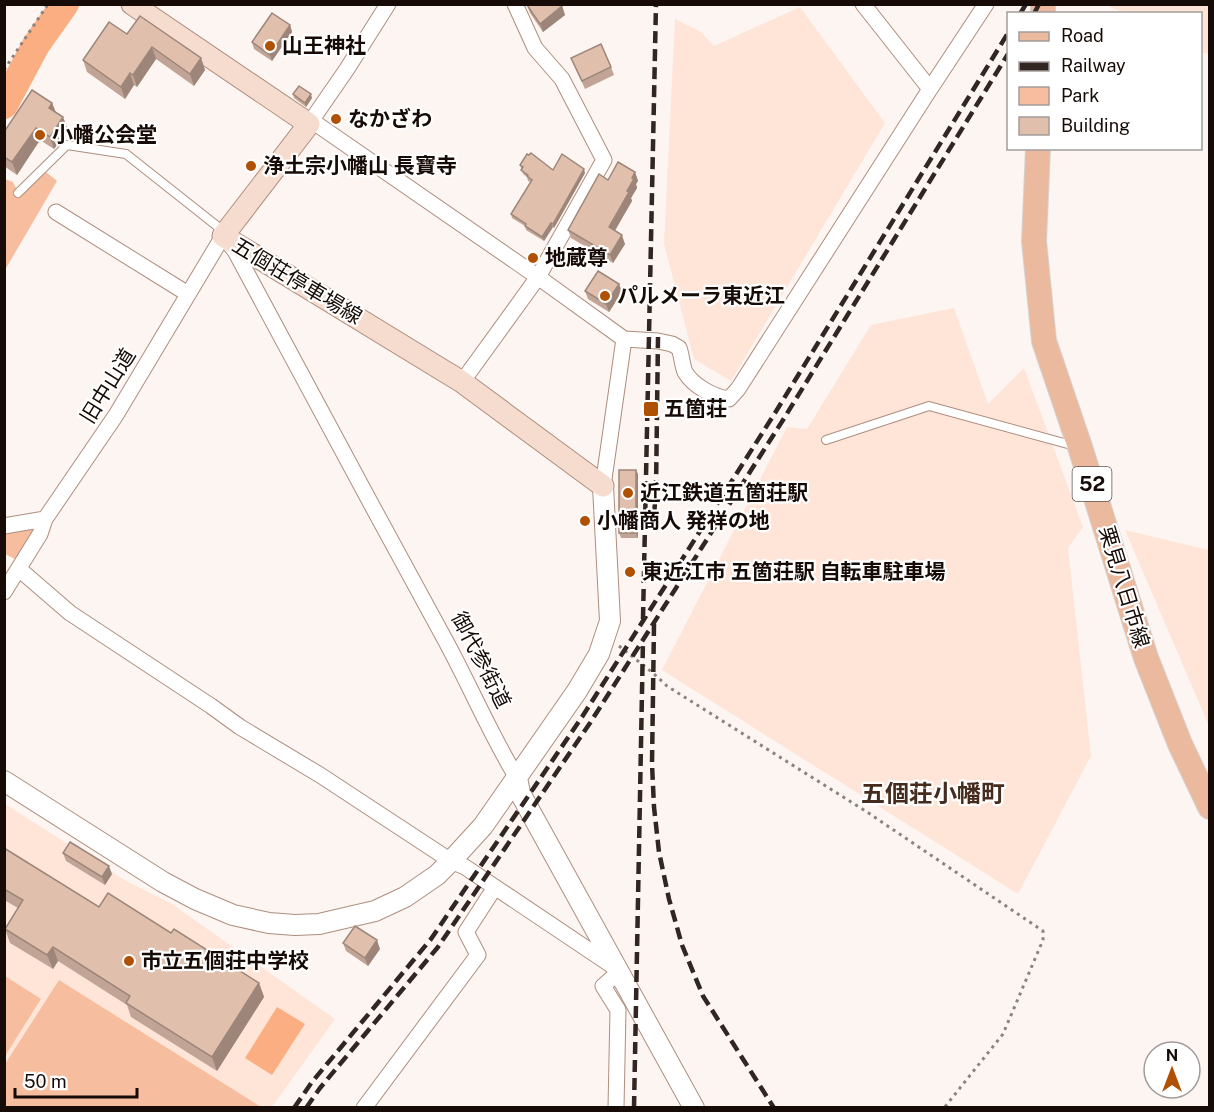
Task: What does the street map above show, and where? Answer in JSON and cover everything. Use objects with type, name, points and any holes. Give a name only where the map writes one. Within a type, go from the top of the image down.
[{"type":"main road","points":[[132,4],[309,124]]},
{"type":"main road","name":"五個荘停車場線","points":[[309,124],[223,236],[462,382],[603,486]]},
{"type":"main road","name":"栗見八日市線","points":[[1038,150],[1034,241],[1044,341],[1080,447],[1146,658],[1180,744],[1209,807]]},
{"type":"street","points":[[388,4],[309,124],[318,125],[624,339],[658,341],[680,348],[685,371],[695,383],[718,398],[729,399],[738,389],[986,4]]},
{"type":"street","points":[[462,382],[538,277],[604,160],[562,80],[535,48],[515,4]]},
{"type":"street","points":[[863,4],[930,89]]},
{"type":"street","points":[[56,212],[188,294]]},
{"type":"street","name":"旧中山道","points":[[4,592],[40,534],[45,519],[116,415],[223,236]]},
{"type":"street","name":"御代参街道","points":[[223,236],[235,251],[445,640],[517,778],[520,793],[694,1107]]},
{"type":"street","points":[[4,781],[163,882],[233,915],[268,923],[318,924],[375,911],[405,897],[437,875],[483,826],[517,778],[577,691],[599,654],[606,635],[610,621],[603,486],[624,339]]},
{"type":"street","points":[[6,523],[45,519]]},
{"type":"street","points":[[19,569],[70,613],[212,706],[240,727],[465,867],[620,971],[603,986],[618,1010],[616,1107]]},
{"type":"street","points":[[364,1107],[478,955],[466,932],[495,887]]},
{"type":"lane","points":[[18,193],[67,146],[126,154],[218,226],[223,236]]},
{"type":"lane","points":[[826,440],[929,406],[1080,447]]},
{"type":"path","points":[[4,70],[48,4]]},
{"type":"path","points":[[606,635],[667,686],[867,812],[1043,931],[1043,940],[1003,1034],[944,1107]]},
{"type":"shaded area","points":[[1106,5],[1209,5],[1209,54],[1202,52],[1202,12],[1122,12]]},
{"type":"shaded area","points":[[800,7],[885,123],[731,381],[694,359],[664,244],[675,19],[701,32],[714,46]]},
{"type":"shaded area","points":[[954,308],[988,404],[1024,368],[1083,527],[1068,548],[1091,756],[1018,894],[662,670],[787,427],[807,429],[871,325]]},
{"type":"shaded area","points":[[1125,530],[1209,550],[1209,726]]},
{"type":"shaded area","name":"市立五個荘中学校","points":[[5,804],[126,881],[172,904],[335,1019],[272,1107],[5,1108]]},
{"type":"shaded area","points":[[277,1007],[305,1024],[272,1075],[245,1058]]},
{"type":"green space","points":[[46,172],[57,181],[5,270],[5,179],[13,182],[20,196]]},
{"type":"green space","points":[[31,529],[35,535],[19,561],[5,554],[4,532]]},
{"type":"green space","points":[[5,976],[41,999],[5,1056]]},
{"type":"green space","points":[[59,980],[261,1107],[5,1107],[5,1064]]},
{"type":"building","points":[[561,4],[562,6],[540,24],[527,5]]},
{"type":"building","points":[[272,13],[290,25],[270,55],[252,42]]},
{"type":"building","points":[[140,16],[201,58],[190,74],[152,47],[133,75],[130,73],[121,87],[83,60],[109,22],[127,34]]},
{"type":"building","points":[[601,44],[611,67],[582,81],[571,58]]},
{"type":"building","points":[[299,86],[311,94],[305,103],[293,94]]},
{"type":"building","points":[[32,90],[52,103],[49,108],[63,117],[50,137],[36,128],[12,162],[4,157],[4,132]]},
{"type":"building","points":[[531,153],[553,170],[562,154],[584,169],[553,224],[551,223],[542,237],[511,214],[532,180],[521,170],[523,167],[520,165],[527,154]]},
{"type":"building","points":[[618,162],[635,172],[627,191],[629,192],[609,227],[622,235],[610,255],[568,230],[599,174],[608,180]]},
{"type":"building","points":[[598,271],[619,284],[606,304],[585,291]]},
{"type":"building","name":"近江鉄道五箇荘駅","points":[[619,470],[636,470],[636,533],[619,533]]},
{"type":"building","points":[[70,842],[109,866],[102,877],[63,853]]},
{"type":"building","points":[[4,848],[99,907],[108,893],[171,933],[174,929],[259,983],[212,1057],[126,1003],[130,996],[53,947],[47,955],[5,929],[23,900],[4,889]]},
{"type":"building","points":[[355,926],[377,940],[365,958],[343,943]]},
{"type":"waterway","points":[[4,105],[36,45],[65,4]]},
{"type":"railway","points":[[643,619],[656,4]]},
{"type":"railway","points":[[1021,12],[1026,4]]},
{"type":"railway","points":[[1035,12],[1039,4]]},
{"type":"railway","points":[[294,1108],[312,1082],[431,939],[582,717],[775,413],[1007,35]]},
{"type":"railway","points":[[306,1108],[320,1088],[438,947],[590,723],[783,420],[1007,56]]},
{"type":"railway","points":[[653,528],[656,490],[658,337]]},
{"type":"railway","points":[[654,624],[652,764],[654,807],[659,852],[669,899],[682,945],[703,996],[774,1108]]},
{"type":"railway","points":[[634,1108],[643,640]]},
{"type":"place","name":"山王神社","points":[[270,46]]},
{"type":"place","name":"なかざわ","points":[[336,119]]},
{"type":"place","name":"小幡公会堂","points":[[40,135]]},
{"type":"place","name":"浄土宗小幡山 長寶寺","points":[[251,166]]},
{"type":"place","name":"地蔵尊","points":[[533,258]]},
{"type":"place","name":"パルメーラ東近江","points":[[605,296]]},
{"type":"place","name":"五箇荘","points":[[651,409]]},
{"type":"place","name":"近江鉄道五箇荘駅","points":[[628,493]]},
{"type":"place","name":"小幡商人 発祥の地","points":[[585,521]]},
{"type":"place","name":"東近江市 五箇荘駅 自転車駐車場","points":[[630,572]]},
{"type":"place","name":"市立五個荘中学校","points":[[129,961]]},
{"type":"district","name":"五個荘小幡町","points":[[933,794]]}]
